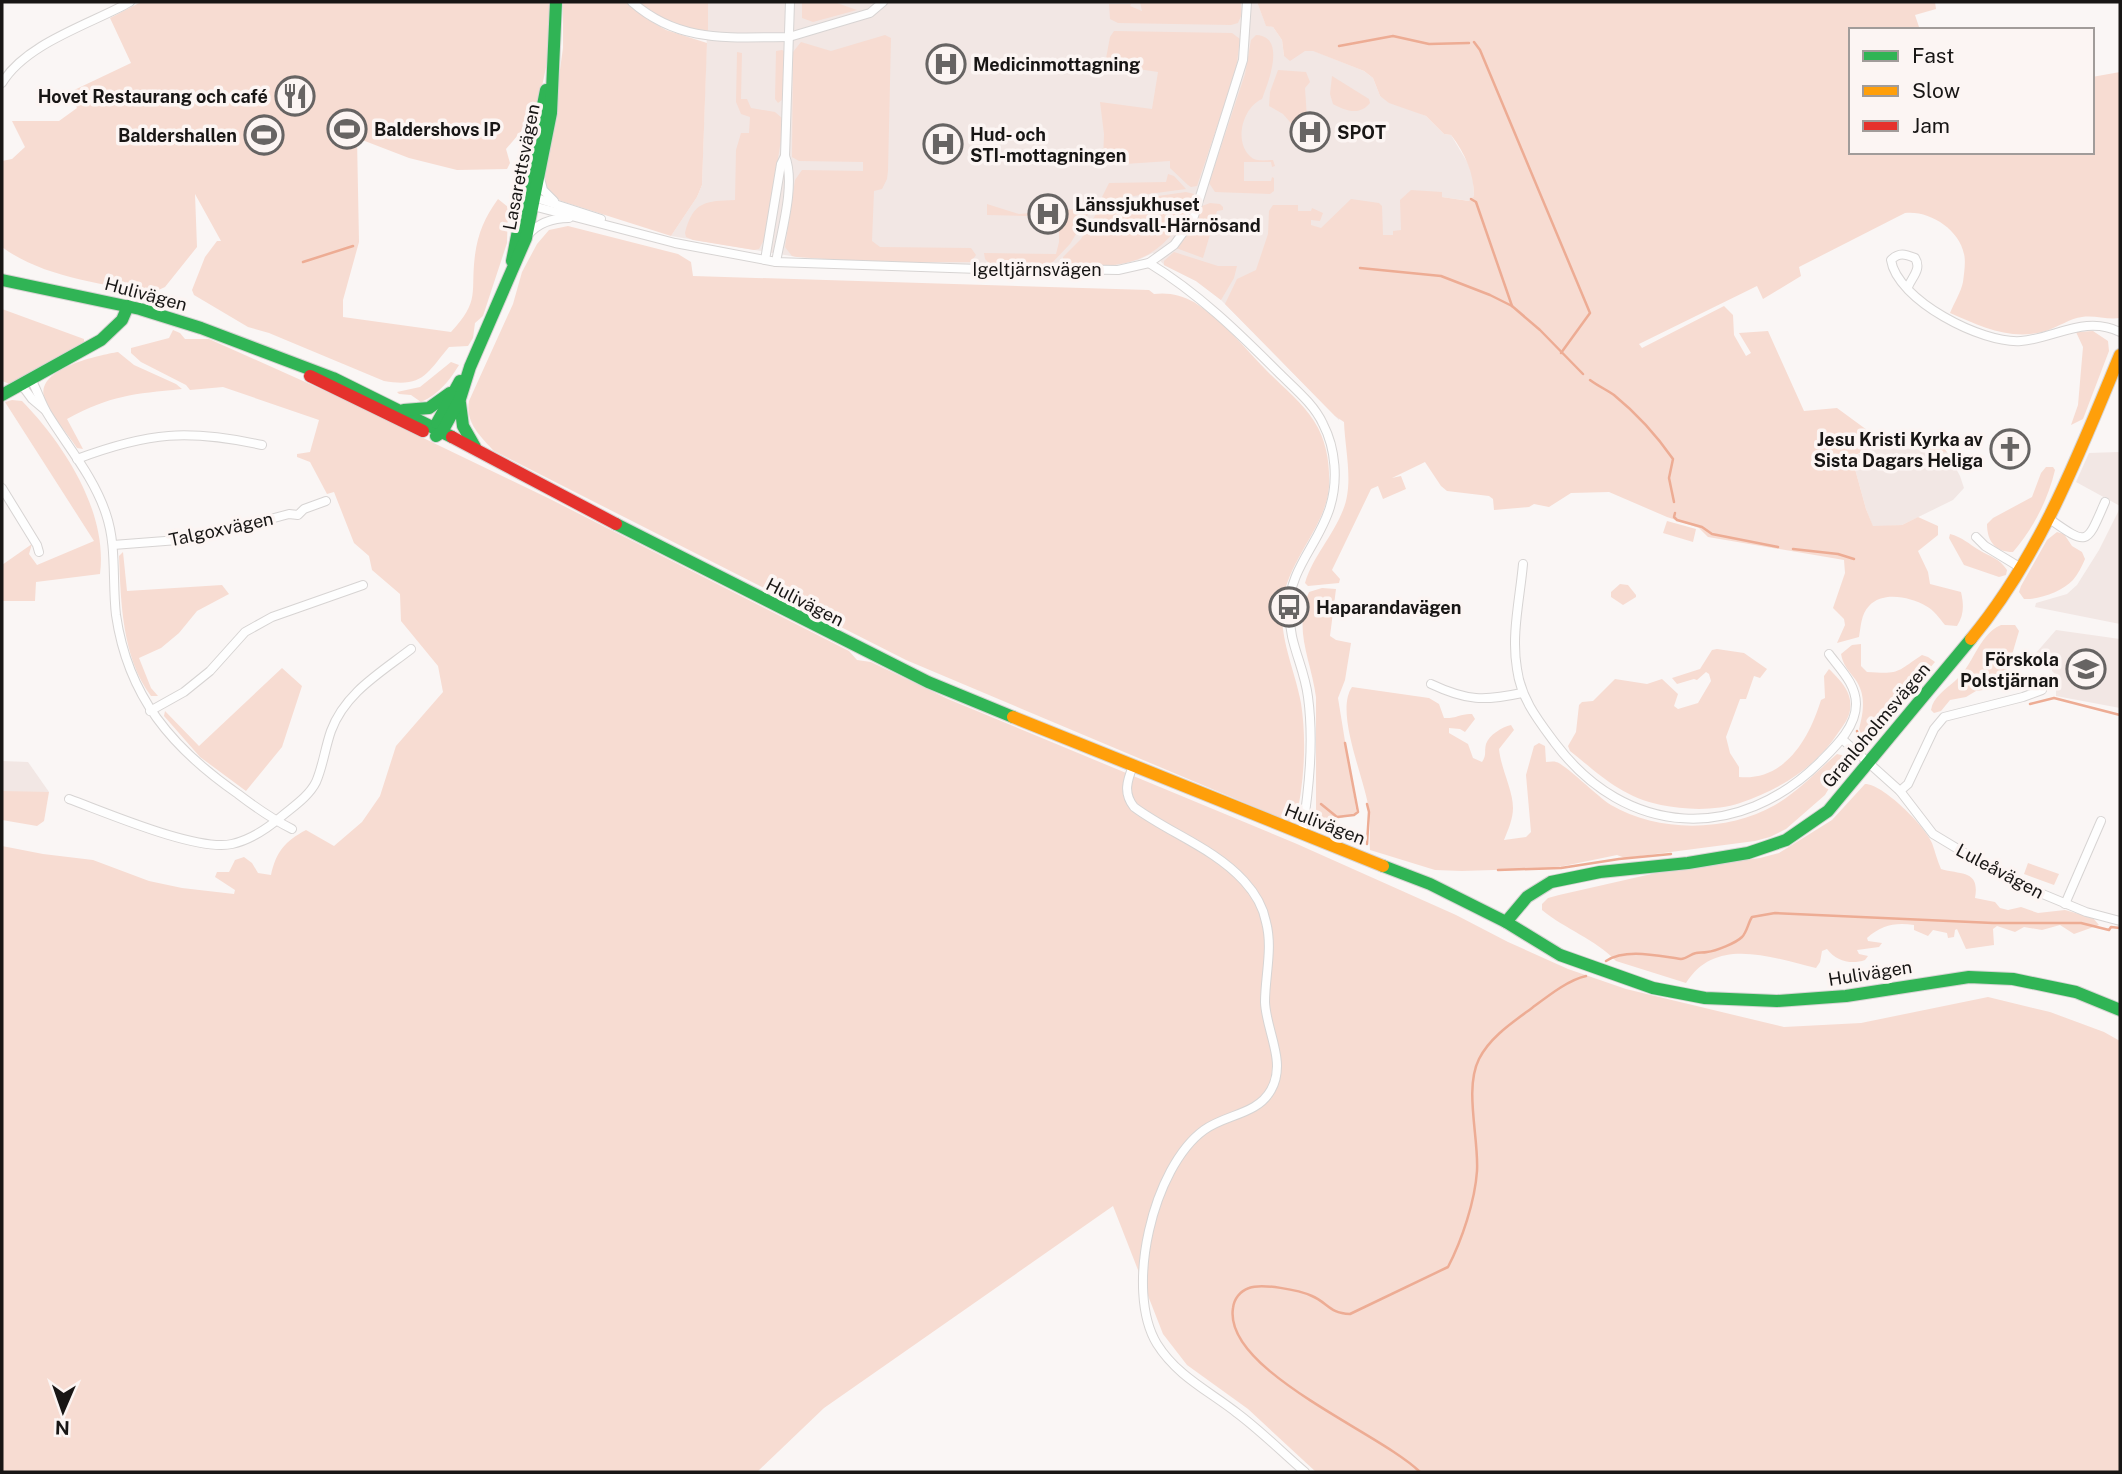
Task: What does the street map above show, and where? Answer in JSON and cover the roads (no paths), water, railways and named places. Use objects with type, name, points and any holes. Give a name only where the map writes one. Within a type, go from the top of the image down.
[{"type":"main road","name":"Lasarettsvägen","points":[[437,432],[460,399],[526,238],[529,200],[540,174],[551,113],[556,2]]},
{"type":"main road","name":"Lasarettsvägen","points":[[509,278],[529,200],[554,60]]},
{"type":"main road","name":"Hulivägen","points":[[2,280],[122,304],[201,328],[333,378],[824,632],[928,682],[1430,884],[1506,922],[1560,955],[1653,988],[1684,995],[1742,1001],[1777,1001],[1846,996],[1969,977],[2013,979],[2076,992],[2120,1010]]},
{"type":"main road","points":[[2,395],[101,341],[110,332],[122,304]]},
{"type":"main road","name":"Granloholmsvägen","points":[[1506,922],[1527,897],[1550,882],[1600,872],[1748,853],[1786,840],[1828,811],[1993,612],[2021,568],[2062,493],[2120,355]]},
{"type":"main road","name":"Hulivägen","points":[[277,358],[329,387],[478,450],[553,492]]},
{"type":"main road","name":"Lasarettsvägen","points":[[437,432],[459,383],[471,367]]},
{"type":"main road","points":[[397,409],[423,411],[446,397],[459,383]]},
{"type":"main road","points":[[460,399],[462,427],[478,450]]},
{"type":"street","points":[[2,83],[5,69],[130,2]]},
{"type":"street","points":[[632,2],[664,24],[692,34],[789,37],[870,13],[883,2]]},
{"type":"street","points":[[776,262],[788,185],[789,166],[785,156],[790,2]]},
{"type":"street","name":"Igeltjärnsvägen","points":[[529,200],[578,217],[639,233],[776,262],[1081,270],[1118,270],[1149,263],[1174,245],[1193,219],[1243,60],[1247,2]]},
{"type":"street","points":[[765,260],[781,164],[785,156]]},
{"type":"street","points":[[540,174],[543,190],[557,203]]},
{"type":"street","name":"Igeltjärnsvägen","points":[[529,200],[557,203],[639,233]]},
{"type":"street","name":"Igeltjärnsvägen","points":[[526,238],[533,230],[551,219],[578,217]]},
{"type":"street","points":[[1149,263],[1179,282],[1232,326],[1305,399],[1323,423],[1331,445],[1335,467],[1334,490],[1329,509],[1297,570],[1289,597],[1291,641],[1308,697],[1310,789],[1302,834]]},
{"type":"street","points":[[1908,287],[1912,295],[1940,314],[1980,334],[1998,339],[2039,339],[2080,325],[2110,327],[2120,332]]},
{"type":"street","points":[[26,382],[32,400],[45,410],[78,459],[105,511],[113,545],[116,613],[121,639],[132,675],[150,710],[186,754],[212,777],[292,829]]},
{"type":"street","points":[[78,459],[129,442],[186,434],[218,436],[262,445]]},
{"type":"street","points":[[2,488],[6,503],[37,545],[39,552]]},
{"type":"street","name":"Talgoxvägen","points":[[113,545],[210,535],[289,514],[298,515],[304,509],[326,501]]},
{"type":"street","points":[[2048,518],[2077,538],[2086,538],[2091,535],[2105,502]]},
{"type":"street","points":[[1976,537],[1985,546],[2021,568]]},
{"type":"street","points":[[1523,564],[1515,640],[1522,693],[1531,710],[1582,774],[1620,802],[1663,816],[1708,818],[1752,809],[1792,787],[1842,739],[1855,714],[1854,689],[1829,654]]},
{"type":"street","points":[[150,710],[184,692],[210,671],[234,642],[252,628],[272,617],[363,585]]},
{"type":"street","points":[[69,799],[156,831],[188,839],[232,844],[253,836],[307,795],[315,783],[331,731],[341,709],[352,695],[411,649]]},
{"type":"street","points":[[1431,684],[1459,696],[1482,700],[1522,693]]},
{"type":"street","points":[[1900,791],[1908,784],[1934,729],[1944,717],[2042,690]]},
{"type":"street","name":"Luleåvägen","points":[[1842,739],[1900,791],[1933,834],[2011,881],[2065,904],[2120,921]]},
{"type":"street","points":[[1133,766],[1126,789],[1134,807],[1221,862],[1242,879],[1263,909],[1268,926],[1267,1018],[1277,1064],[1276,1078],[1270,1091],[1257,1106],[1206,1129],[1192,1140],[1170,1173],[1154,1212],[1144,1261],[1143,1294],[1147,1319],[1156,1342],[1168,1360],[1187,1378],[1237,1413],[1305,1472]]},
{"type":"street","points":[[2065,904],[2101,821]]},
{"type":"waterway","points":[[1339,46],[1393,36],[1429,44],[1469,43]]},
{"type":"waterway","points":[[1474,42],[1480,50],[1590,313],[1561,353]]},
{"type":"waterway","points":[[1471,199],[1476,202],[1512,306]]},
{"type":"waterway","points":[[303,262],[353,246]]},
{"type":"waterway","points":[[1360,268],[1441,276],[1490,295],[1512,306],[1583,374]]},
{"type":"waterway","points":[[1590,380],[1630,409],[1673,459],[1669,478],[1674,502]]},
{"type":"waterway","points":[[1675,513],[1677,520],[1702,527],[1712,534],[1778,547]]},
{"type":"waterway","points":[[1793,549],[1838,554],[1854,559]]},
{"type":"waterway","points":[[2030,704],[2054,698],[2120,715]]},
{"type":"waterway","points":[[1857,731],[1858,737],[1870,736],[1899,703]]},
{"type":"waterway","points":[[1321,804],[1337,817],[1358,812],[1345,743]]},
{"type":"waterway","points":[[1367,804],[1367,844]]},
{"type":"waterway","points":[[1498,870],[1561,868],[1671,854]]},
{"type":"waterway","points":[[1606,961],[1632,954],[1681,959],[1715,950],[1742,937],[1752,917],[1775,913],[1993,923],[2081,923],[2109,930],[2111,927],[2120,928]]},
{"type":"waterway","points":[[1420,1472],[1400,1456],[1308,1399],[1277,1377],[1253,1355],[1237,1332],[1233,1308],[1235,1302],[1240,1293],[1249,1288],[1271,1287],[1306,1294],[1333,1310],[1350,1314],[1448,1267],[1467,1220],[1476,1183],[1477,1158],[1472,1099],[1479,1059],[1489,1044],[1510,1024],[1558,989],[1586,976]]},
{"type":"place","name":"Medicinmottagning","points":[[946,64]]},
{"type":"place","name":"Hovet Restaurang och café","points":[[295,96]]},
{"type":"place","name":"Baldershovs IP","points":[[347,129]]},
{"type":"place","name":"SPOT","points":[[1310,132]]},
{"type":"place","name":"Baldershallen","points":[[264,135]]},
{"type":"place","name":"Hud- och STI-mottagningen","points":[[943,144]]},
{"type":"place","name":"Länssjukhuset Sundsvall-Härnösand","points":[[1048,214]]},
{"type":"place","name":"Jesu Kristi Kyrka av Sista Dagars Heliga","points":[[2010,449]]},
{"type":"place","name":"Haparandavägen","points":[[1289,607]]},
{"type":"place","name":"Förskola Polstjärnan","points":[[2086,669]]}]
